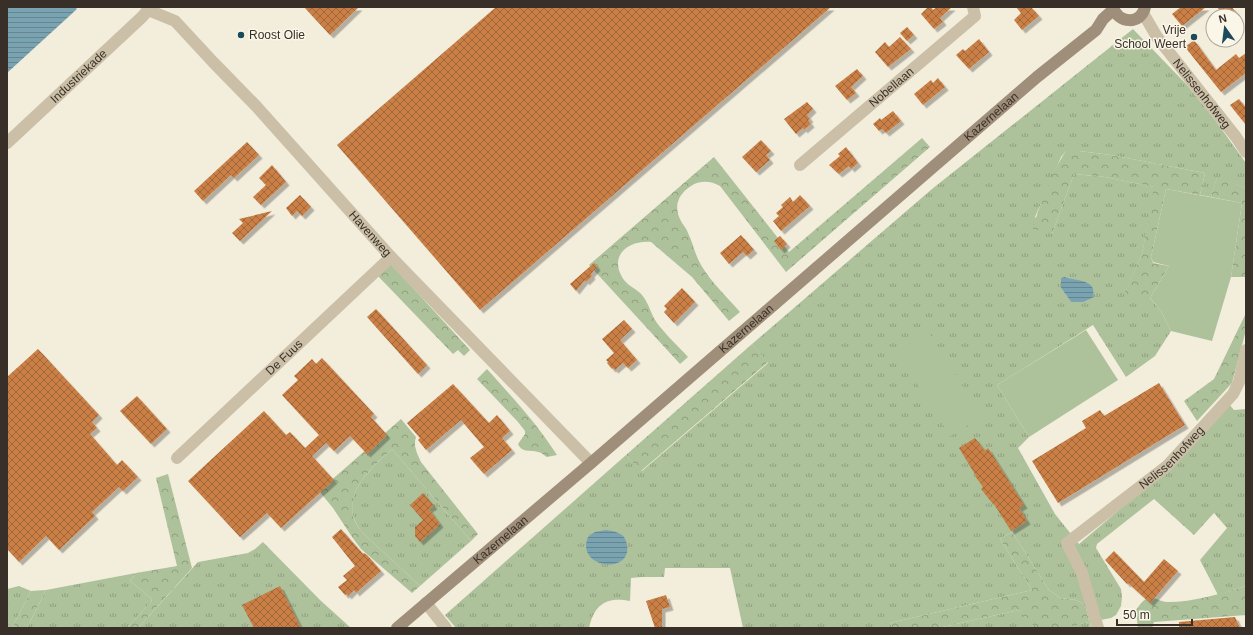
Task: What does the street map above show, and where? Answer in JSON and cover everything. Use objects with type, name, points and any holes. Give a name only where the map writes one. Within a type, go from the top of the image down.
[{"type":"street","name":"Nobellaan","points":[[800,165],[975,16],[973,7]]},
{"type":"street","name":"Industriekade","points":[[7,143],[142,18],[148,9]]},
{"type":"street","name":"Havenweg","points":[[148,9],[175,21],[256,106],[391,257],[591,463]]},
{"type":"street","points":[[1115,11],[1127,20],[1141,13]]},
{"type":"street","name":"Kazernelaan","points":[[397,628],[591,463],[1037,77],[1096,30],[1103,19],[1115,11]]},
{"type":"street","name":"Nelissenhofweg","points":[[1141,13],[1146,30],[1157,37],[1236,137],[1246,152]]},
{"type":"street","name":"De Fuus","points":[[177,458],[391,257]]},
{"type":"street","name":"Nelissenhofweg","points":[[1098,628],[1082,572],[1067,543],[1167,466],[1233,394],[1239,382],[1246,350]]},
{"type":"street","points":[[426,603],[446,628]]},
{"type":"green space","points":[[1133,29],[1187,85],[1215,120],[1246,163],[1246,188],[1217,178],[1211,197],[1200,195],[1205,173],[1111,155],[1066,151],[1061,157],[1035,217],[1052,234],[1074,174],[1105,177],[1155,187],[1142,254],[1125,293],[1149,297],[1161,311],[1171,331],[1155,356],[1126,377],[1093,325],[997,385],[1029,437],[1018,448],[1055,514],[1079,544],[1138,494],[1227,402],[1234,410],[1246,409],[1246,586],[1218,595],[1200,560],[1227,528],[1214,513],[1194,535],[1154,499],[1097,544],[1096,548],[1121,589],[1122,597],[1121,606],[1116,615],[1111,618],[1090,622],[1091,628],[1059,628],[1089,622],[1086,608],[1082,603],[1076,600],[1060,598],[1049,590],[1012,532],[1000,539],[1032,590],[890,623],[892,628],[743,628],[730,568],[665,568],[664,577],[631,578],[630,601],[614,600],[602,604],[594,613],[589,628],[456,628],[445,615],[626,455],[642,471],[768,363],[752,344],[932,189]],"holes":[[[1065,277],[1073,280],[1071,302],[1061,288]]]},
{"type":"green space","points":[[922,138],[930,147],[786,272],[720,186],[709,182],[702,182],[694,184],[682,193],[677,207],[679,217],[687,230],[697,257],[714,283],[740,312],[729,321],[692,277],[651,242],[636,243],[629,246],[620,255],[618,262],[619,269],[624,280],[642,295],[657,323],[688,357],[680,364],[589,265],[714,157],[789,252]]},
{"type":"green space","points":[[1066,151],[1111,155],[1205,173],[1200,195],[1166,189],[1151,257],[1153,263],[1169,266],[1150,298],[1124,294],[1142,254],[1154,187],[1105,177],[1074,174],[1052,234],[1033,229],[1046,189]]},
{"type":"green space","points":[[1217,177],[1246,188],[1246,277],[1231,277],[1242,203],[1211,197]]},
{"type":"green space","points":[[1166,189],[1242,203],[1231,277],[1212,341],[1171,331],[1161,311],[1150,298],[1169,266],[1153,262],[1151,257]]},
{"type":"green space","points":[[390,263],[470,350],[464,356],[458,350],[453,354],[377,275]]},
{"type":"green space","points":[[1246,313],[1246,330],[1232,383],[1197,421],[1184,401],[1214,379]]},
{"type":"green space","points":[[1086,330],[1118,380],[1029,437],[997,385]]},
{"type":"green space","points":[[929,332],[982,417],[950,436],[897,352]]},
{"type":"green space","points":[[752,344],[768,362],[641,471],[626,455]]},
{"type":"green space","points":[[487,369],[532,421],[557,455],[547,457],[542,453],[525,450],[520,447],[518,444],[525,434],[525,431],[477,379]]},
{"type":"green space","points":[[401,419],[416,437],[415,446],[421,462],[478,534],[471,541],[392,449],[370,470],[358,486],[354,495],[353,515],[356,523],[364,534],[420,586],[412,593],[361,549],[333,508],[319,491]]},
{"type":"green space","points":[[392,449],[471,541],[420,586],[364,534],[357,525],[353,515],[352,505],[358,486],[378,462]]},
{"type":"green space","points":[[168,474],[192,568],[138,628],[127,628],[151,602],[152,599],[130,581],[136,573],[177,566],[156,478]]},
{"type":"green space","points":[[1012,532],[1049,590],[1060,598],[1076,600],[1082,603],[1086,608],[1089,622],[1064,628],[1045,629],[1037,627],[1031,623],[1019,610],[938,628],[892,628],[890,623],[1032,590],[1000,539]]},
{"type":"green space","points":[[263,542],[320,600],[351,628],[138,628],[198,562],[248,553]]},
{"type":"green space","points":[[136,573],[130,581],[152,599],[151,602],[127,628],[27,628],[46,590]]},
{"type":"green space","points":[[19,586],[31,591],[12,628],[7,628],[7,589]]},
{"type":"green space","points":[[1246,586],[1246,615],[1154,622],[1152,628],[1138,628],[1136,610],[1146,599],[1154,598],[1164,602],[1187,601],[1217,595]]},
{"type":"green space","points":[[46,590],[27,628],[12,628],[31,591]]},
{"type":"green space","points":[[1019,610],[1026,618],[1041,628],[938,628]]},
{"type":"water","points":[[7,7],[75,7],[77,9],[7,73]]},
{"type":"water","points":[[1065,277],[1088,283],[1093,289],[1094,297],[1083,302],[1071,302],[1061,288],[1061,278]]},
{"type":"water","points":[[606,530],[621,534],[625,538],[627,551],[624,558],[618,563],[602,564],[594,560],[588,554],[586,546],[588,537],[595,532]]},
{"type":"building","points":[[304,7],[359,7],[330,35]]},
{"type":"building","points":[[496,7],[831,7],[480,310],[337,145]]},
{"type":"building","points":[[928,7],[931,7],[933,10],[937,7],[952,7],[940,18],[943,22],[934,29],[921,14]]},
{"type":"building","points":[[1016,7],[1031,7],[1039,16],[1022,30],[1014,20],[1021,13]]},
{"type":"building","points":[[1181,7],[1206,7],[1182,26],[1172,14]]},
{"type":"building","points":[[1217,7],[1233,8],[1218,8]]},
{"type":"building","points":[[907,27],[914,35],[907,41],[900,33]]},
{"type":"building","points":[[900,37],[911,49],[888,67],[875,52],[885,42],[889,47]]},
{"type":"building","points":[[979,39],[989,52],[969,69],[956,55],[963,49],[965,51]]},
{"type":"building","points":[[1194,40],[1216,70],[1236,54],[1239,58],[1246,53],[1246,73],[1221,92],[1185,47]]},
{"type":"building","points":[[857,69],[863,76],[851,87],[856,93],[847,100],[835,86]]},
{"type":"building","points":[[938,78],[945,87],[923,105],[914,94],[931,80],[933,83]]},
{"type":"building","points":[[1239,99],[1246,108],[1246,125],[1230,105]]},
{"type":"building","points":[[807,102],[813,109],[807,115],[811,124],[796,134],[784,119]]},
{"type":"building","points":[[893,111],[901,121],[886,133],[882,129],[879,131],[873,124],[880,118],[881,120]]},
{"type":"building","points":[[761,140],[771,151],[766,155],[770,160],[756,172],[742,157]]},
{"type":"building","points":[[247,142],[259,155],[234,178],[231,175],[203,201],[194,191]]},
{"type":"building","points":[[846,147],[858,163],[851,169],[849,166],[839,174],[829,165],[840,156],[838,154]]},
{"type":"building","points":[[272,165],[286,182],[261,205],[253,197],[266,185],[259,178]]},
{"type":"building","points":[[300,195],[311,207],[302,216],[297,211],[292,216],[286,208]]},
{"type":"building","points":[[800,195],[810,206],[781,231],[773,221],[779,216],[776,213],[783,207],[781,205],[790,197],[793,202]]},
{"type":"building","points":[[272,211],[240,241],[232,233],[243,223],[239,219]]},
{"type":"building","points":[[741,235],[754,250],[747,256],[743,252],[729,264],[720,253]]},
{"type":"building","points":[[780,236],[787,244],[781,250],[774,241]]},
{"type":"building","points":[[594,263],[597,267],[591,274],[592,276],[586,282],[585,280],[576,291],[570,284]]},
{"type":"building","points":[[682,288],[695,302],[674,323],[664,312],[667,309],[664,306]]},
{"type":"building","points":[[376,309],[427,365],[418,374],[367,317]]},
{"type":"building","points":[[624,320],[632,329],[620,340],[637,360],[628,368],[623,363],[615,370],[613,368],[612,369],[606,360],[614,353],[602,339]]},
{"type":"building","points":[[38,349],[99,415],[92,422],[97,428],[90,434],[117,465],[122,460],[138,477],[123,491],[119,487],[92,512],[95,516],[59,550],[46,536],[19,562],[7,549],[7,377]]},
{"type":"building","points":[[322,358],[374,414],[371,417],[387,435],[367,454],[350,436],[334,451],[326,443],[312,456],[334,480],[281,528],[267,513],[240,537],[188,481],[264,411],[286,435],[290,432],[305,448],[319,435],[282,395],[298,380],[294,376],[312,359],[316,364]]},
{"type":"building","points":[[1159,383],[1185,425],[1058,503],[1032,461],[1086,428],[1082,421],[1100,410],[1104,416]]},
{"type":"building","points":[[453,384],[489,423],[497,415],[510,431],[502,438],[512,450],[484,474],[470,458],[484,447],[461,420],[426,450],[418,440],[420,438],[407,423]]},
{"type":"building","points":[[137,396],[167,429],[151,444],[120,411]]},
{"type":"building","points":[[975,438],[985,451],[988,448],[1024,505],[1019,508],[1027,521],[1011,531],[994,504],[981,489],[983,487],[959,448]]},
{"type":"building","points":[[423,493],[434,506],[429,509],[440,524],[420,542],[415,536],[415,527],[423,520],[410,505]]},
{"type":"building","points":[[341,529],[363,554],[364,553],[367,555],[381,571],[356,593],[354,590],[348,596],[347,594],[345,595],[338,587],[347,580],[343,576],[355,566],[332,537]]},
{"type":"building","points":[[1114,551],[1144,582],[1164,559],[1178,571],[1150,603],[1128,583],[1127,584],[1105,560]]},
{"type":"building","points":[[280,586],[301,628],[254,628],[242,605]]},
{"type":"building","points":[[666,595],[670,607],[662,609],[662,628],[655,628],[646,601]]},
{"type":"building","points":[[1235,617],[1240,628],[1179,628],[1179,622]]},
{"type":"place","name":"Roost Olie","points":[[241,35]]},
{"type":"place","name":"Vrije School Weert","points":[[1194,37]]}]
